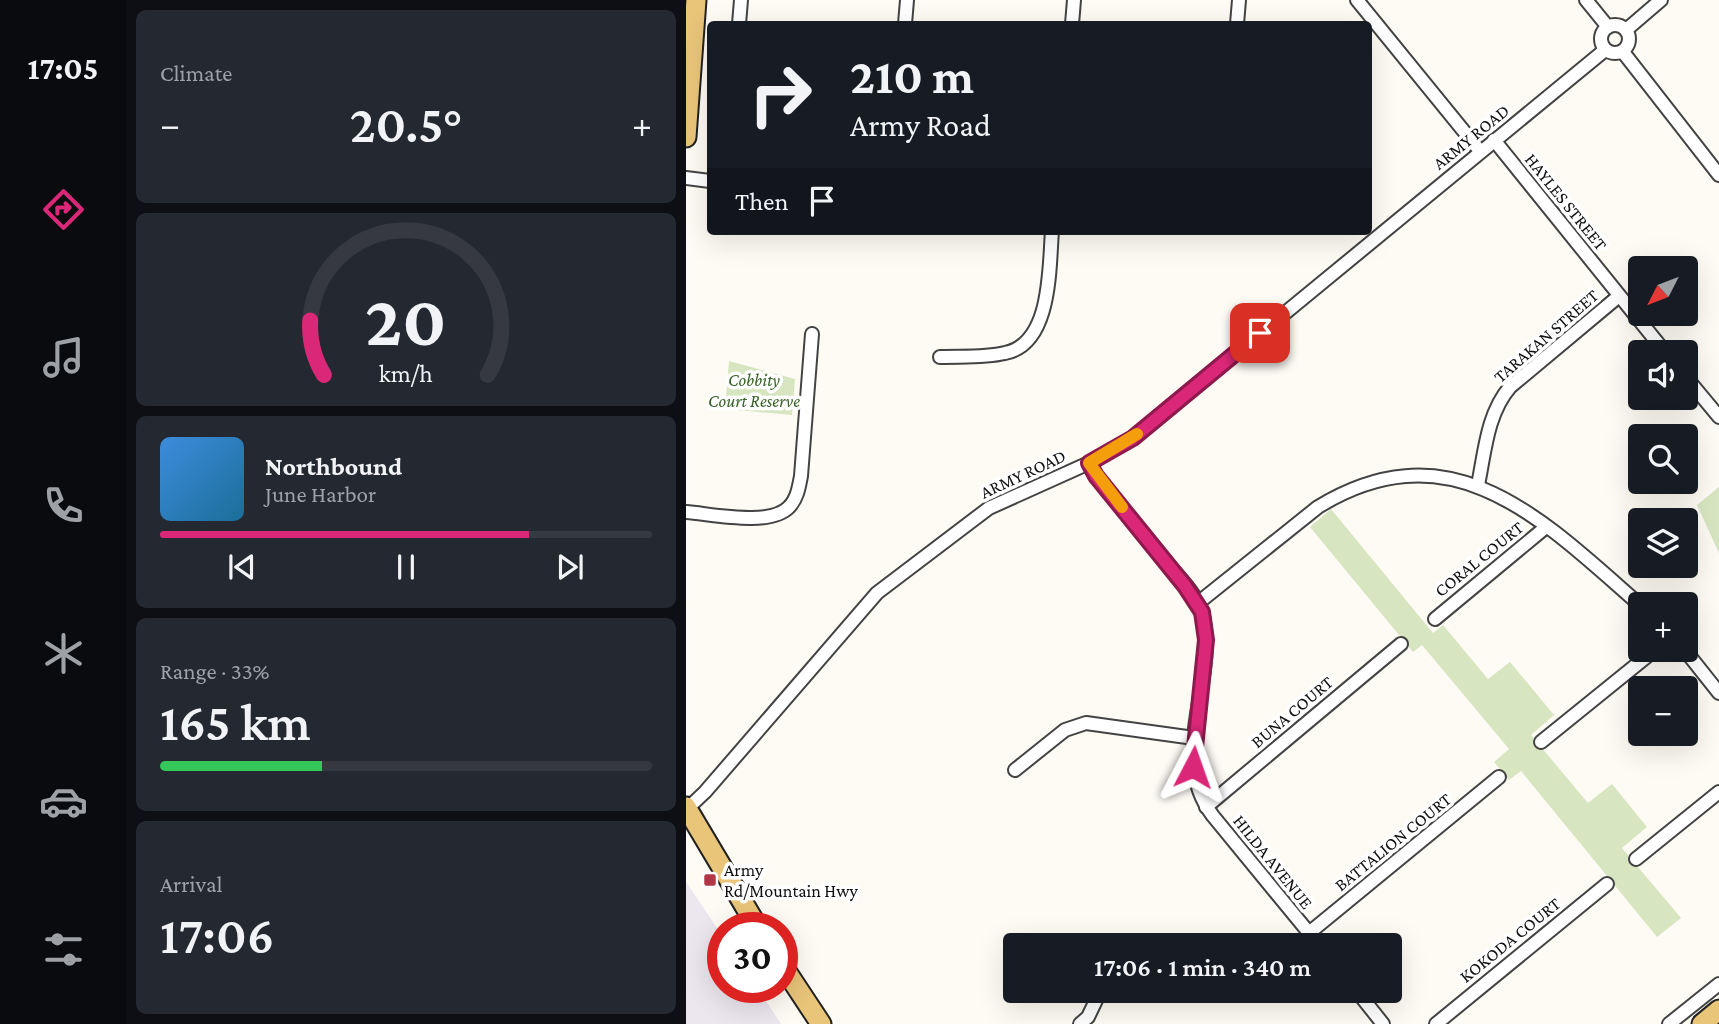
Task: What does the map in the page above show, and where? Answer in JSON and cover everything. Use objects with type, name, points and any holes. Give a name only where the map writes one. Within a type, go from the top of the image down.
[{"type":"main road","points":[[686,137],[696,0]]},
{"type":"main road","points":[[686,808],[748,912]]},
{"type":"main road","points":[[798,989],[821,1024]]},
{"type":"main road","points":[[1702,1024],[1719,1010]]},
{"type":"street","points":[[739,21],[741,0]]},
{"type":"street","points":[[905,21],[907,0]]},
{"type":"street","points":[[1072,21],[1074,0]]},
{"type":"street","points":[[1237,21],[1239,0]]},
{"type":"street","points":[[1357,0],[1480,151]]},
{"type":"street","points":[[1586,0],[1608,27]]},
{"type":"street","points":[[1626,30],[1661,0]]},
{"type":"street","points":[[1618,25],[1626,30],[1630,42],[1623,52],[1610,53],[1605,50],[1601,37],[1608,27],[1618,25]]},
{"type":"street","name":"ARMY ROAD","points":[[686,808],[705,792],[877,593],[989,508],[1089,463],[1133,438],[1605,50]]},
{"type":"street","points":[[1623,52],[1719,175]]},
{"type":"street","name":"HAYLES STREET","points":[[1494,140],[1655,340]]},
{"type":"street","points":[[686,178],[707,181]]},
{"type":"street","points":[[940,357],[1004,354],[1031,335],[1042,319],[1052,235]]},
{"type":"street","name":"TARAKAN STREET","points":[[1478,485],[1492,416],[1498,400],[1619,296]]},
{"type":"street","points":[[686,512],[763,518],[777,515],[790,507],[797,494],[801,476],[812,334]]},
{"type":"street","points":[[1698,392],[1719,417]]},
{"type":"street","name":"HILDA AVENUE","points":[[1089,463],[1096,476],[1198,603],[1206,640],[1194,738],[1194,779],[1206,807],[1309,933]]},
{"type":"street","points":[[1198,603],[1318,507],[1360,485],[1382,478],[1426,475],[1478,485],[1504,498],[1546,527],[1628,595]]},
{"type":"street","name":"CORAL COURT","points":[[1435,619],[1546,527]]},
{"type":"street","name":"BUNA COURT","points":[[1206,807],[1401,644]]},
{"type":"street","points":[[1541,742],[1640,662]]},
{"type":"street","points":[[1694,662],[1719,693]]},
{"type":"street","points":[[1015,770],[1065,730],[1086,723],[1194,738]]},
{"type":"street","name":"BATTALION COURT","points":[[1309,933],[1499,777]]},
{"type":"street","points":[[1636,859],[1719,792]]},
{"type":"street","name":"KOKODA COURT","points":[[1436,1024],[1606,884]]},
{"type":"street","points":[[1670,1024],[1719,984]]},
{"type":"street","points":[[1080,1024],[1088,1017],[1095,1003]]},
{"type":"street","points":[[1366,1003],[1383,1024]]},
{"type":"shaded area","points":[[686,882],[707,913],[707,1003],[767,1003],[781,1024],[686,1024]]},
{"type":"green space","name":"Cobbity Court Reserve","points":[[729,361],[795,379],[792,415],[725,409]]},
{"type":"green space","points":[[1719,487],[1719,553],[1697,505]]},
{"type":"green space","points":[[1331,509],[1433,633],[1443,625],[1488,679],[1510,662],[1554,715],[1531,735],[1588,803],[1612,784],[1647,827],[1622,848],[1681,918],[1657,937],[1521,771],[1509,780],[1494,762],[1509,749],[1422,645],[1413,652],[1310,527]]},
{"type":"slow traffic","points":[[1122,507],[1096,476],[1089,463],[1137,434]]},
{"type":"place","name":"Army Rd/Mountain Hwy","points":[[710,880]]},
{"type":"route","points":[[1193,767],[1192,754],[1206,640],[1202,612],[1185,586],[1096,476],[1089,463],[1133,438],[1260,333]]}]
